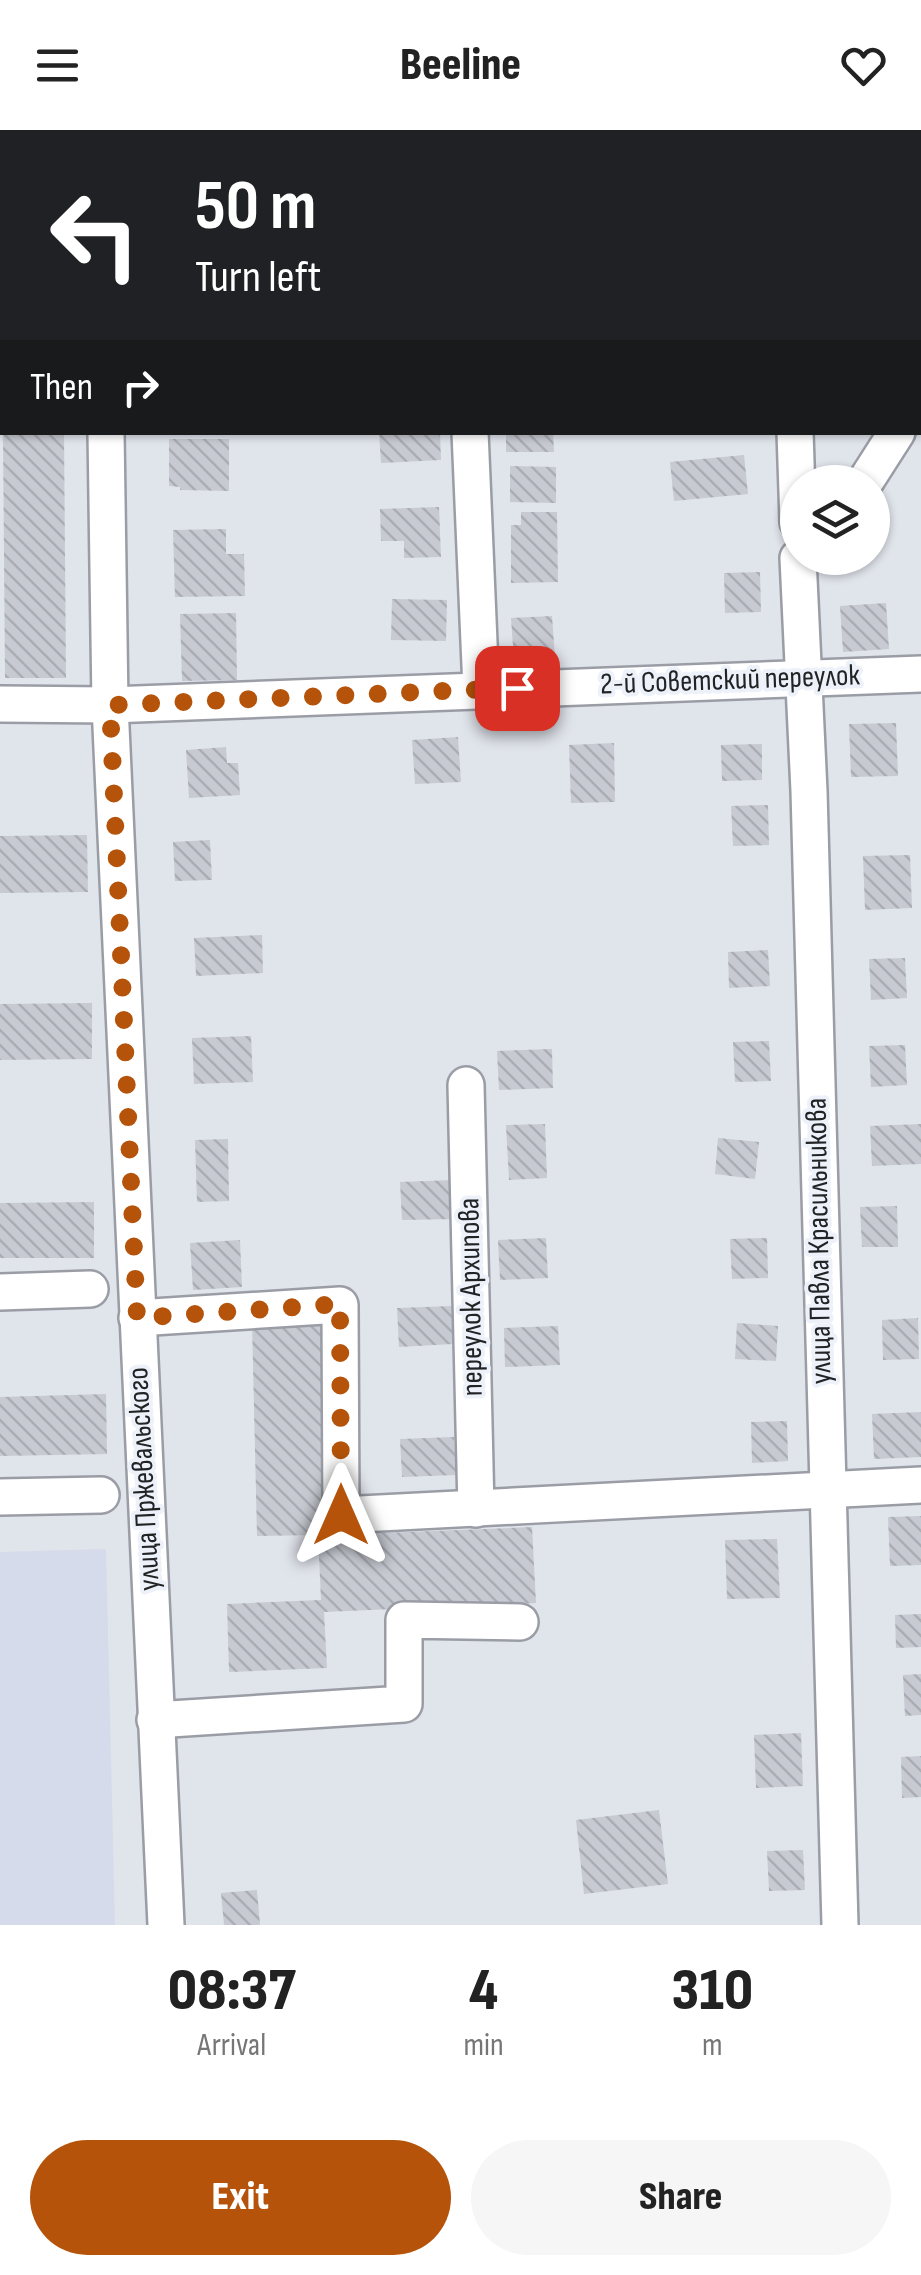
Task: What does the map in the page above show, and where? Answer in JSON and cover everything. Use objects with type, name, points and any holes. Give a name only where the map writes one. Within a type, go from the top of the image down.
[{"type":"street","name":"улица Пржевальского","points":[[106,435],[110,705],[166,1925]]},
{"type":"street","points":[[470,435],[481,690]]},
{"type":"street","points":[[795,435],[796,465]]},
{"type":"street","points":[[877,465],[895,435]]},
{"type":"street","name":"улица Павла Красильникова","points":[[798,575],[840,1925]]},
{"type":"street","points":[[800,626],[817,575]]},
{"type":"street","name":"2-й Советский переулок","points":[[0,704],[110,705],[921,674]]},
{"type":"street","name":"переулок Архипова","points":[[466,1085],[476,1509]]},
{"type":"street","points":[[0,1292],[90,1289]]},
{"type":"street","points":[[137,1318],[340,1304],[341,1515],[921,1486]]},
{"type":"street","points":[[0,1497],[102,1495]]},
{"type":"street","points":[[155,1720],[404,1704],[404,1620],[520,1622]]},
{"type":"shaded area","points":[[106,1549],[115,1925],[0,1925],[0,1552]]},
{"type":"building","points":[[3,435],[64,435],[66,678],[5,678]]},
{"type":"building","points":[[379,435],[440,435],[441,460],[381,463]]},
{"type":"building","points":[[506,435],[553,435],[554,452],[506,452]]},
{"type":"building","points":[[169,439],[229,439],[229,491],[180,490],[169,486]]},
{"type":"building","points":[[744,455],[748,494],[674,501],[670,462]]},
{"type":"building","points":[[510,466],[556,467],[556,503],[510,502]]},
{"type":"building","points":[[439,507],[441,557],[404,558],[404,541],[381,541],[380,509]]},
{"type":"building","points":[[521,512],[557,512],[558,582],[511,583],[511,525],[521,525]]},
{"type":"building","points":[[226,529],[226,554],[244,554],[245,596],[175,597],[173,530]]},
{"type":"building","points":[[760,572],[761,612],[725,613],[724,573]]},
{"type":"building","points":[[392,599],[447,600],[446,641],[391,640]]},
{"type":"building","points":[[886,603],[889,649],[843,652],[840,606]]},
{"type":"building","points":[[236,613],[237,680],[182,681],[180,614]]},
{"type":"building","points":[[552,616],[555,658],[514,660],[511,618]]},
{"type":"building","points":[[896,723],[898,776],[851,777],[849,724]]},
{"type":"building","points":[[458,737],[461,782],[415,784],[412,740]]},
{"type":"building","points":[[614,743],[615,802],[571,803],[569,745]]},
{"type":"building","points":[[762,744],[762,780],[722,781],[721,745]]},
{"type":"building","points":[[226,747],[227,763],[238,763],[240,795],[189,798],[186,750]]},
{"type":"building","points":[[768,805],[769,845],[733,846],[731,806]]},
{"type":"building","points":[[87,835],[88,892],[0,893],[0,836]]},
{"type":"building","points":[[210,840],[212,880],[175,881],[173,842]]},
{"type":"building","points":[[910,855],[912,908],[865,910],[863,856]]},
{"type":"building","points":[[262,935],[263,973],[196,976],[194,938]]},
{"type":"building","points":[[768,950],[770,986],[729,988],[728,952]]},
{"type":"building","points":[[905,958],[907,998],[871,1000],[869,959]]},
{"type":"building","points":[[92,1003],[92,1059],[0,1060],[0,1004]]},
{"type":"building","points":[[251,1036],[253,1082],[194,1084],[192,1038]]},
{"type":"building","points":[[769,1041],[771,1081],[735,1082],[733,1042]]},
{"type":"building","points":[[905,1045],[907,1085],[871,1087],[869,1046]]},
{"type":"building","points":[[552,1049],[553,1088],[499,1090],[497,1051]]},
{"type":"building","points":[[545,1124],[547,1178],[509,1180],[506,1125]]},
{"type":"building","points":[[921,1124],[921,1164],[872,1166],[870,1126]]},
{"type":"building","points":[[718,1138],[759,1142],[755,1179],[715,1174]]},
{"type":"building","points":[[228,1139],[229,1201],[197,1202],[195,1140]]},
{"type":"building","points":[[454,1180],[456,1219],[402,1220],[400,1182]]},
{"type":"building","points":[[94,1202],[94,1258],[0,1258],[0,1203]]},
{"type":"building","points":[[897,1206],[898,1247],[862,1247],[860,1207]]},
{"type":"building","points":[[546,1238],[548,1278],[500,1280],[498,1240]]},
{"type":"building","points":[[767,1238],[768,1278],[732,1279],[730,1239]]},
{"type":"building","points":[[240,1240],[242,1287],[193,1290],[190,1243]]},
{"type":"building","points":[[452,1306],[453,1344],[399,1347],[397,1308]]},
{"type":"building","points":[[918,1318],[919,1359],[883,1360],[882,1320]]},
{"type":"building","points":[[325,1320],[331,1535],[532,1527],[536,1603],[324,1612],[327,1668],[229,1672],[227,1604],[321,1600],[318,1535],[257,1536],[252,1322]]},
{"type":"building","points":[[737,1323],[778,1326],[776,1361],[735,1359]]},
{"type":"building","points":[[558,1326],[560,1365],[505,1367],[504,1328]]},
{"type":"building","points":[[106,1394],[107,1454],[0,1456],[0,1397]]},
{"type":"building","points":[[921,1412],[921,1457],[874,1459],[872,1414]]},
{"type":"building","points":[[787,1421],[788,1461],[752,1463],[751,1422]]},
{"type":"building","points":[[454,1437],[456,1475],[402,1477],[400,1439]]},
{"type":"building","points":[[921,1516],[921,1565],[890,1566],[888,1517]]},
{"type":"building","points":[[777,1539],[780,1598],[727,1599],[725,1540]]},
{"type":"building","points":[[921,1614],[921,1647],[896,1648],[895,1615]]},
{"type":"building","points":[[921,1674],[921,1715],[905,1716],[903,1675]]},
{"type":"building","points":[[801,1733],[803,1786],[756,1788],[754,1735]]},
{"type":"building","points":[[921,1756],[921,1797],[902,1798],[901,1757]]},
{"type":"building","points":[[659,1810],[668,1884],[584,1894],[576,1820]]},
{"type":"building","points":[[803,1850],[805,1890],[769,1891],[767,1851]]},
{"type":"building","points":[[257,1890],[260,1925],[224,1925],[221,1893]]},
{"type":"route","points":[[341,1515],[340,1304],[137,1318],[110,705],[517,688]]}]
